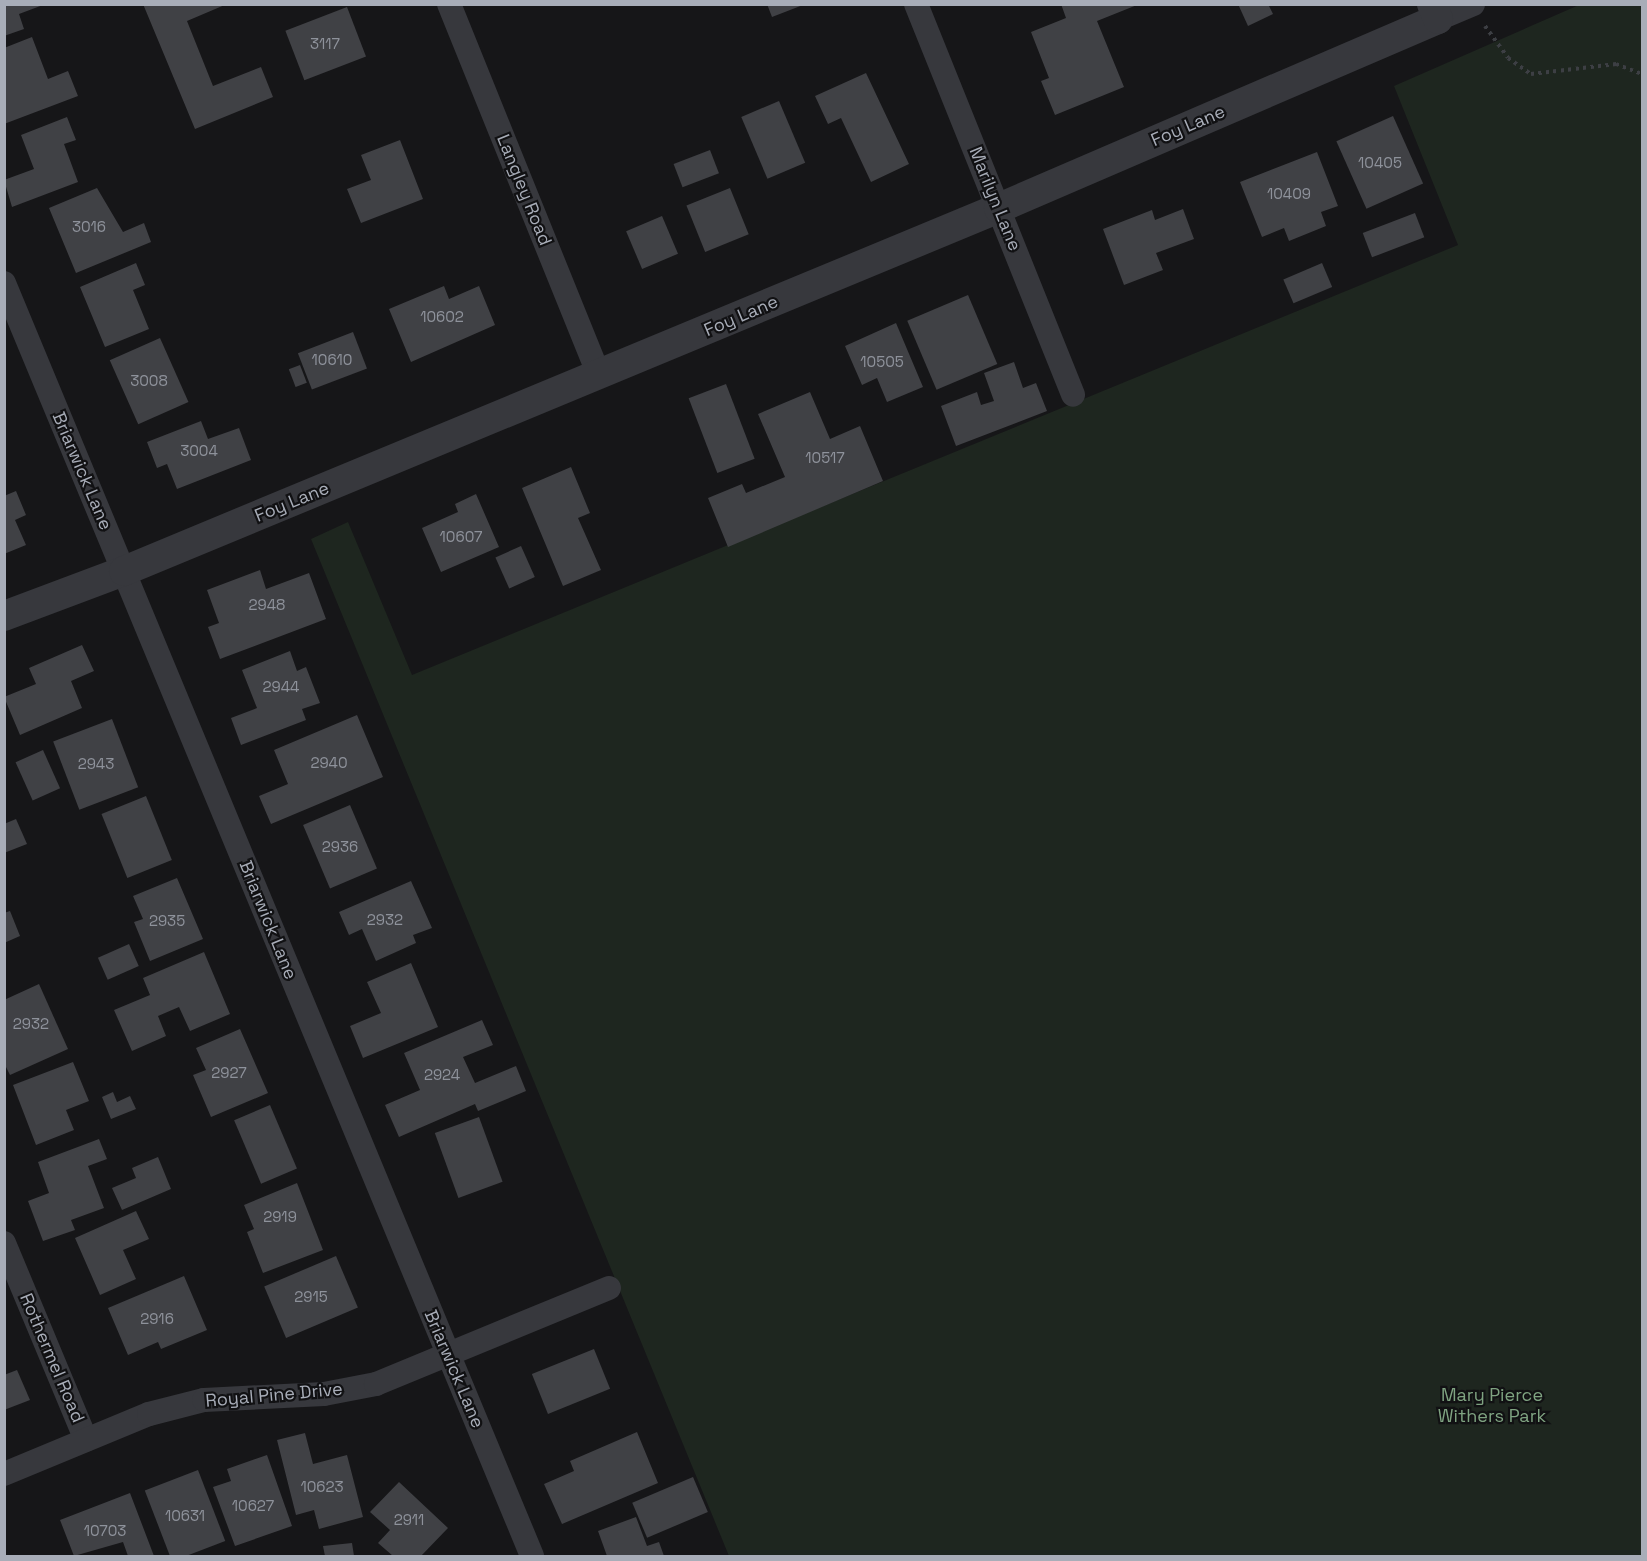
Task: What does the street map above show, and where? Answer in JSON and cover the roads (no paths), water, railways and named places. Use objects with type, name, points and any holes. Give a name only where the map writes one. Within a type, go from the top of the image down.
[{"type":"street","name":"Langley Road","points":[[449,4],[599,376]]},
{"type":"street","name":"Marilyn Lane","points":[[916,4],[1073,395]]},
{"type":"street","name":"Foy Lane","points":[[4,616],[124,572],[999,208],[1435,12],[1478,12]]},
{"type":"street","name":"Briarwick Lane","points":[[4,283],[532,1557]]},
{"type":"street","name":"Rothermel Road","points":[[4,1243],[86,1440]]},
{"type":"street","name":"Royal Pine Drive","points":[[4,1474],[149,1414],[204,1400],[324,1394],[376,1384],[449,1357],[609,1288]]},
{"type":"park label","name":"Mary Pierce Withers Park","points":[[1492,1406]]}]
